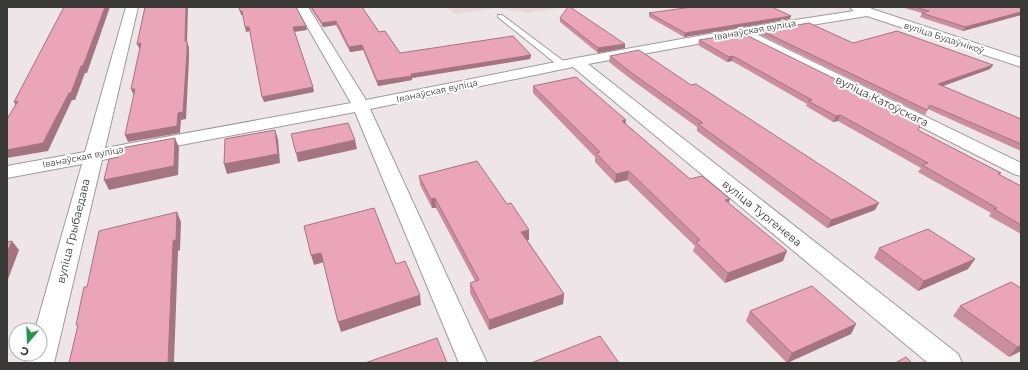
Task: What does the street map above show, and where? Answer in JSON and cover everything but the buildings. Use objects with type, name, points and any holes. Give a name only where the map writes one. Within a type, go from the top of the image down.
[{"type":"street","name":"вуліца Грыбаедава","points":[[40,363],[92,155],[132,7]]},
{"type":"street","points":[[302,7],[361,106],[473,363]]},
{"type":"street","name":"Іванаўская вуліца","points":[[7,172],[361,106],[569,64],[861,9]]},
{"type":"street","name":"вуліца Будаўнікоў","points":[[861,9],[1021,63]]},
{"type":"street","name":"вуліца Катоўскага","points":[[743,32],[1021,170]]},
{"type":"street","points":[[1004,57],[1021,49]]},
{"type":"street","name":"вуліца Тургенева","points":[[569,64],[948,363]]},
{"type":"lane","points":[[500,16],[569,64]]},
{"type":"shaded area","points":[[447,7],[566,7],[528,13],[497,8],[455,14]]}]
